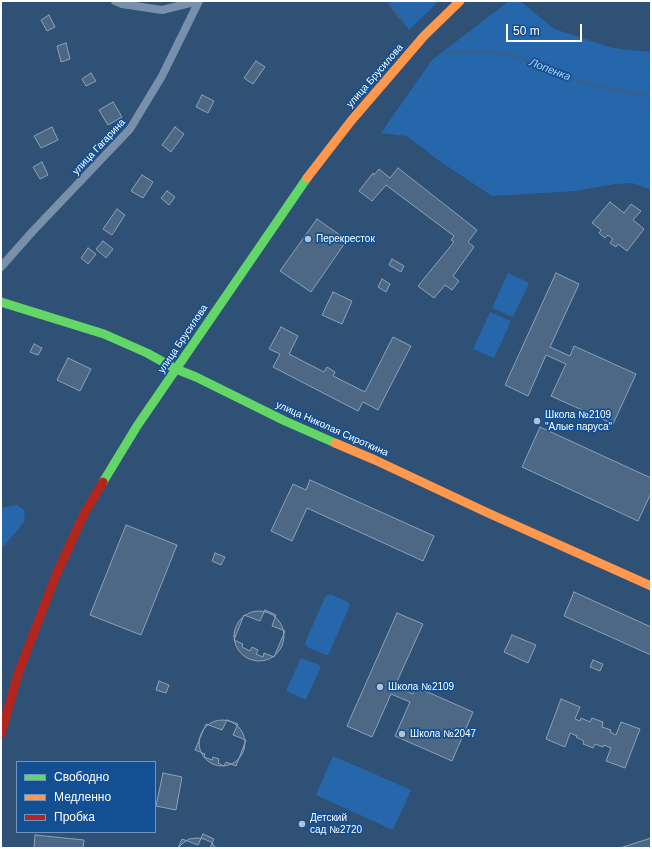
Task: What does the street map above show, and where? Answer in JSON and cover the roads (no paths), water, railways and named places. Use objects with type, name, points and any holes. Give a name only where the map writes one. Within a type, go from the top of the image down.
[{"type":"street","name":"улица Гагарина","points":[[115,1],[122,4],[162,10],[199,1]]},
{"type":"street","name":"улица Гагарина","points":[[1,267],[32,232],[130,129],[162,76],[199,1]]},
{"type":"street","name":"улица Брусилова","points":[[1,734],[18,674],[56,575],[84,514],[137,426],[299,189],[351,121],[424,36],[460,1]]},
{"type":"street","name":"улица Николая Сироткина","points":[[1,302],[104,334],[147,353],[176,369],[196,377],[284,421],[375,460],[495,517],[651,586]]},
{"type":"waterway","name":"Лопенка","points":[[388,1],[400,18]]},
{"type":"waterway","name":"Лопенка","points":[[448,53],[481,51],[511,55],[544,66],[575,80],[615,90],[651,96]]},
{"type":"place","name":"Перекресток","points":[[308,239]]},
{"type":"place","name":"Школа №2109 \"Алые паруса\"","points":[[537,421]]},
{"type":"place","name":"Школа №2109","points":[[380,687]]},
{"type":"place","name":"Школа №2047","points":[[402,734]]},
{"type":"place","name":"Детский сад №2720","points":[[302,824]]}]
